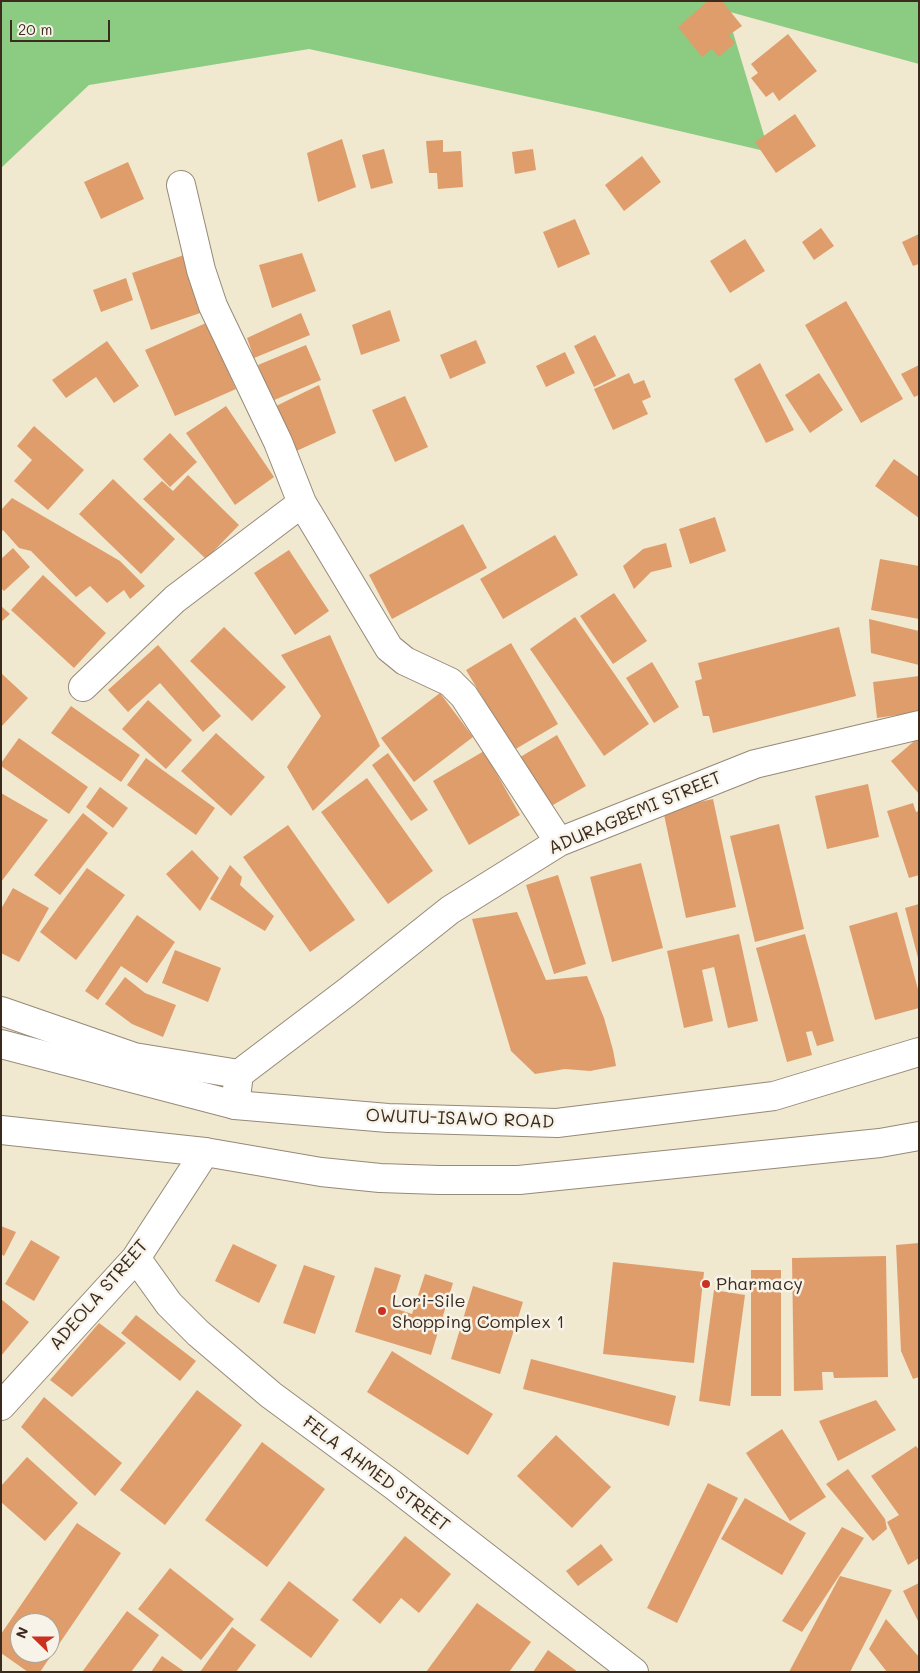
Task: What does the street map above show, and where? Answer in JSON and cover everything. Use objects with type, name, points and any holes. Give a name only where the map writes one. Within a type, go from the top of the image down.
[{"type":"street","points":[[181,185],[200,270],[213,306],[278,442],[302,503],[389,648],[405,661],[450,682],[464,696],[559,842]]},
{"type":"street","points":[[83,687],[175,599],[302,503]]},
{"type":"street","name":"ADURAGBEMI STREET","points":[[239,1074],[355,986],[450,910],[559,842],[755,764],[919,725]]},
{"type":"street","points":[[1,1011],[134,1057],[239,1074],[235,1104]]},
{"type":"street","name":"OWUTU-ISAWO ROAD","points":[[1,1044],[235,1104],[388,1118],[557,1123],[774,1096],[919,1052]]},
{"type":"street","points":[[1,1130],[205,1152],[321,1172],[380,1178],[519,1180],[880,1143],[919,1136]]},
{"type":"street","name":"ADEOLA STREET","points":[[1,1406],[136,1258],[205,1152]]},
{"type":"street","name":"FELA AHMED STREET","points":[[136,1258],[169,1304],[198,1334],[271,1395],[393,1485],[634,1672]]},
{"type":"green space","points":[[1,1],[919,1],[919,64],[730,12],[732,29],[769,152],[598,112],[309,49],[89,85],[1,168]]},
{"type":"building","points":[[708,1],[722,1],[742,26],[729,35],[735,43],[719,57],[712,49],[702,57],[678,27]]},
{"type":"building","points":[[788,34],[817,71],[779,101],[773,92],[766,97],[751,78],[758,73],[751,64]]},
{"type":"building","points":[[795,114],[816,146],[776,173],[755,142]]},
{"type":"building","points":[[342,139],[356,187],[318,202],[307,153]]},
{"type":"building","points":[[443,140],[443,152],[461,151],[463,187],[438,189],[437,173],[429,173],[426,141]]},
{"type":"building","points":[[384,149],[393,183],[371,189],[362,155]]},
{"type":"building","points":[[533,149],[536,170],[515,174],[512,152]]},
{"type":"building","points":[[642,156],[661,182],[624,211],[605,185]]},
{"type":"building","points":[[128,162],[144,199],[101,219],[84,182]]},
{"type":"building","points":[[575,219],[590,254],[558,268],[543,232]]},
{"type":"building","points":[[821,228],[834,246],[814,260],[802,242]]},
{"type":"building","points":[[919,234],[919,264],[913,266],[902,242]]},
{"type":"building","points":[[745,239],[765,271],[730,293],[710,261]]},
{"type":"building","points":[[302,253],[316,291],[272,308],[259,265]]},
{"type":"building","points":[[184,255],[203,312],[151,330],[132,273]]},
{"type":"building","points":[[126,278],[133,300],[101,312],[93,290]]},
{"type":"building","points":[[846,301],[903,399],[861,423],[805,325]]},
{"type":"building","points":[[390,310],[400,341],[361,355],[352,325]]},
{"type":"building","points":[[301,313],[310,335],[254,358],[247,338]]},
{"type":"building","points":[[206,323],[236,389],[175,416],[145,350]]},
{"type":"building","points":[[595,335],[616,376],[594,387],[574,346]]},
{"type":"building","points":[[476,340],[486,363],[450,379],[440,355]]},
{"type":"building","points":[[107,341],[139,386],[114,403],[96,377],[66,398],[52,380]]},
{"type":"building","points":[[306,345],[321,380],[272,401],[258,365]]},
{"type":"building","points":[[565,352],[575,373],[546,387],[536,366]]},
{"type":"building","points":[[760,363],[794,430],[766,443],[734,379]]},
{"type":"building","points":[[919,365],[919,395],[914,397],[901,374]]},
{"type":"building","points":[[629,373],[634,384],[644,380],[651,397],[642,401],[648,414],[613,430],[594,389]]},
{"type":"building","points":[[819,373],[843,410],[810,433],[785,395]]},
{"type":"building","points":[[319,385],[336,433],[292,453],[272,408]]},
{"type":"building","points":[[405,396],[428,447],[395,462],[372,410]]},
{"type":"building","points":[[226,406],[274,477],[235,505],[186,433]]},
{"type":"building","points":[[34,426],[84,470],[48,510],[14,481],[32,460],[17,446]]},
{"type":"building","points":[[170,433],[197,462],[170,487],[143,459]]},
{"type":"building","points":[[894,459],[919,477],[919,518],[875,486]]},
{"type":"building","points":[[188,475],[239,525],[206,559],[143,499],[162,481],[173,491]]},
{"type":"building","points":[[113,479],[175,539],[141,574],[79,514]]},
{"type":"building","points":[[12,498],[120,561],[145,586],[130,599],[124,590],[107,603],[90,586],[76,597],[31,551],[19,548],[3,530],[1,532],[1,510]]},
{"type":"building","points":[[715,517],[726,551],[690,564],[679,529]]},
{"type":"building","points":[[463,524],[487,568],[392,619],[369,575]]},
{"type":"building","points":[[555,535],[578,575],[503,619],[480,579]]},
{"type":"building","points":[[666,543],[672,567],[651,572],[634,589],[623,566],[643,549]]},
{"type":"building","points":[[13,548],[30,567],[4,591],[1,588],[1,559]]},
{"type":"building","points":[[289,550],[329,611],[295,635],[254,573]]},
{"type":"building","points":[[880,559],[919,566],[919,619],[871,610]]},
{"type":"building","points":[[43,575],[106,633],[74,668],[11,610]]},
{"type":"building","points":[[614,593],[647,641],[613,664],[580,616]]},
{"type":"building","points":[[1,606],[10,614],[1,622]]},
{"type":"building","points":[[575,617],[649,724],[604,756],[530,649]]},
{"type":"building","points":[[869,619],[919,631],[919,665],[871,653]]},
{"type":"building","points":[[224,627],[286,687],[252,721],[190,661]]},
{"type":"building","points":[[839,627],[856,696],[713,733],[709,716],[703,716],[695,681],[702,679],[698,663]]},
{"type":"building","points":[[330,635],[380,746],[313,811],[287,767],[321,716],[281,655]]},
{"type":"building","points":[[511,643],[558,724],[514,750],[466,670]]},
{"type":"building","points":[[158,645],[221,716],[203,732],[160,683],[128,712],[108,690]]},
{"type":"building","points":[[652,662],[679,707],[654,723],[626,678]]},
{"type":"building","points":[[1,673],[28,698],[1,727]]},
{"type":"building","points":[[919,676],[919,712],[877,718],[873,682]]},
{"type":"building","points":[[440,693],[473,737],[414,782],[381,738]]},
{"type":"building","points":[[148,700],[192,740],[166,769],[122,729]]},
{"type":"building","points":[[71,706],[140,755],[121,782],[51,733]]},
{"type":"building","points":[[216,733],[265,777],[231,816],[181,771]]},
{"type":"building","points":[[557,735],[586,786],[546,809],[517,759]]},
{"type":"building","points":[[919,737],[919,794],[891,761]]},
{"type":"building","points":[[19,738],[88,787],[69,814],[1,766],[1,763]]},
{"type":"building","points":[[484,751],[520,815],[469,845],[433,781]]},
{"type":"building","points":[[388,753],[428,810],[411,821],[372,765]]},
{"type":"building","points":[[146,758],[215,808],[196,835],[127,785]]},
{"type":"building","points":[[367,778],[433,871],[388,904],[321,812]]},
{"type":"building","points":[[868,784],[879,837],[827,849],[815,796]]},
{"type":"building","points":[[100,787],[128,808],[113,828],[86,807]]},
{"type":"building","points":[[1,793],[48,820],[1,882]]},
{"type":"building","points":[[713,799],[736,907],[686,918],[663,810]]},
{"type":"building","points":[[913,803],[916,812],[919,811],[919,875],[909,878],[887,811]]},
{"type":"building","points":[[83,813],[108,833],[60,895],[34,875]]},
{"type":"building","points":[[779,824],[804,929],[755,942],[730,836]]},
{"type":"building","points":[[288,825],[355,920],[310,952],[243,857]]},
{"type":"building","points":[[192,850],[219,878],[200,911],[166,874]]},
{"type":"building","points":[[641,863],[663,948],[612,962],[590,877]]},
{"type":"building","points":[[230,865],[242,877],[240,885],[274,916],[265,931],[210,899]]},
{"type":"building","points":[[87,868],[125,895],[76,960],[40,932]]},
{"type":"building","points":[[558,875],[586,964],[554,974],[526,885]]},
{"type":"building","points":[[13,888],[49,908],[19,962],[1,953],[1,909]]},
{"type":"building","points":[[919,904],[919,958],[918,958],[905,908]]},
{"type":"building","points":[[517,912],[546,980],[587,976],[604,1018],[616,1066],[590,1071],[565,1069],[535,1074],[511,1051],[472,919]]},
{"type":"building","points":[[897,912],[919,993],[919,1008],[875,1020],[849,926]]},
{"type":"building","points":[[137,915],[175,942],[147,983],[121,966],[98,1000],[85,991]]},
{"type":"building","points":[[739,934],[758,1021],[728,1028],[714,967],[702,970],[713,1021],[684,1028],[667,951]]},
{"type":"building","points":[[805,934],[834,1041],[817,1046],[812,1031],[806,1032],[812,1055],[787,1062],[756,948]]},
{"type":"building","points":[[175,950],[221,968],[208,1002],[162,983]]},
{"type":"building","points":[[125,977],[145,993],[176,1005],[163,1037],[132,1024],[105,1004]]},
{"type":"building","points":[[1,1226],[16,1232],[4,1256],[1,1254]]},
{"type":"building","points":[[31,1240],[60,1257],[34,1301],[5,1284]]},
{"type":"building","points":[[919,1243],[919,1377],[913,1379],[901,1351],[896,1245]]},
{"type":"building","points":[[233,1244],[277,1265],[259,1303],[215,1281]]},
{"type":"building","points":[[886,1256],[888,1377],[834,1378],[833,1372],[822,1372],[823,1390],[794,1391],[792,1258]]},
{"type":"building","points":[[613,1262],[704,1272],[694,1363],[603,1354]]},
{"type":"building","points":[[304,1265],[335,1276],[315,1334],[283,1323]]},
{"type":"building","name":"Lori-Sile Shopping Complex 1","points":[[375,1267],[401,1275],[391,1307],[412,1314],[425,1274],[453,1283],[431,1355],[355,1332]]},
{"type":"building","points":[[751,1270],[781,1270],[781,1396],[751,1396]]},
{"type":"building","points":[[473,1286],[523,1302],[500,1374],[451,1359]]},
{"type":"building","points":[[714,1290],[745,1295],[730,1406],[699,1401]]},
{"type":"building","points":[[1,1299],[29,1322],[1,1356]]},
{"type":"building","points":[[136,1315],[196,1361],[180,1381],[121,1333]]},
{"type":"building","points":[[99,1323],[126,1343],[72,1397],[50,1380]]},
{"type":"building","points":[[392,1351],[493,1414],[468,1455],[367,1392]]},
{"type":"building","points":[[531,1359],[676,1396],[669,1426],[523,1389]]},
{"type":"building","points":[[197,1390],[242,1425],[165,1525],[120,1490]]},
{"type":"building","points":[[44,1397],[122,1463],[95,1496],[21,1427]]},
{"type":"building","points":[[876,1400],[896,1430],[838,1461],[819,1421]]},
{"type":"building","points":[[782,1429],[826,1497],[790,1521],[746,1453]]},
{"type":"building","points":[[556,1435],[611,1487],[572,1528],[517,1476]]},
{"type":"building","points":[[262,1442],[325,1489],[267,1567],[205,1520]]},
{"type":"building","points":[[916,1446],[919,1450],[919,1558],[908,1565],[887,1522],[899,1515],[871,1476]]},
{"type":"building","points":[[27,1457],[78,1503],[45,1541],[1,1502],[1,1486]]},
{"type":"building","points":[[848,1469],[885,1519],[887,1529],[873,1541],[826,1484]]},
{"type":"building","points":[[708,1483],[738,1498],[677,1623],[647,1608]]},
{"type":"building","points":[[745,1498],[806,1533],[782,1575],[721,1539]]},
{"type":"building","points":[[77,1523],[121,1553],[60,1643],[60,1613],[15,1613]]},
{"type":"building","points":[[842,1527],[864,1538],[802,1632],[782,1621]]},
{"type":"building","points":[[405,1536],[451,1574],[419,1613],[401,1598],[380,1624],[352,1600]]},
{"type":"building","points":[[601,1544],[613,1560],[578,1586],[566,1571]]},
{"type":"building","points":[[170,1568],[234,1619],[201,1660],[138,1609]]},
{"type":"building","points":[[840,1576],[892,1590],[850,1672],[789,1672]]},
{"type":"building","points":[[289,1581],[339,1620],[311,1658],[260,1620]]},
{"type":"building","points":[[919,1583],[919,1623],[903,1591]]},
{"type":"building","points":[[477,1603],[531,1642],[509,1672],[426,1672]]},
{"type":"building","points":[[127,1611],[159,1635],[131,1672],[82,1672]]},
{"type":"building","points":[[886,1619],[919,1657],[919,1672],[887,1672],[869,1649]]},
{"type":"building","points":[[10,1621],[10,1659],[1,1653],[1,1634]]},
{"type":"building","points":[[232,1627],[256,1645],[236,1672],[200,1672]]},
{"type":"building","points":[[548,1650],[578,1672],[533,1672]]},
{"type":"building","points":[[162,1656],[185,1672],[151,1672]]},
{"type":"building","points":[[15,1663],[46,1663],[40,1672],[28,1672]]},
{"type":"place","name":"Pharmacy","points":[[706,1284]]},
{"type":"place","name":"Lori-Sile Shopping Complex 1","points":[[382,1311]]}]
